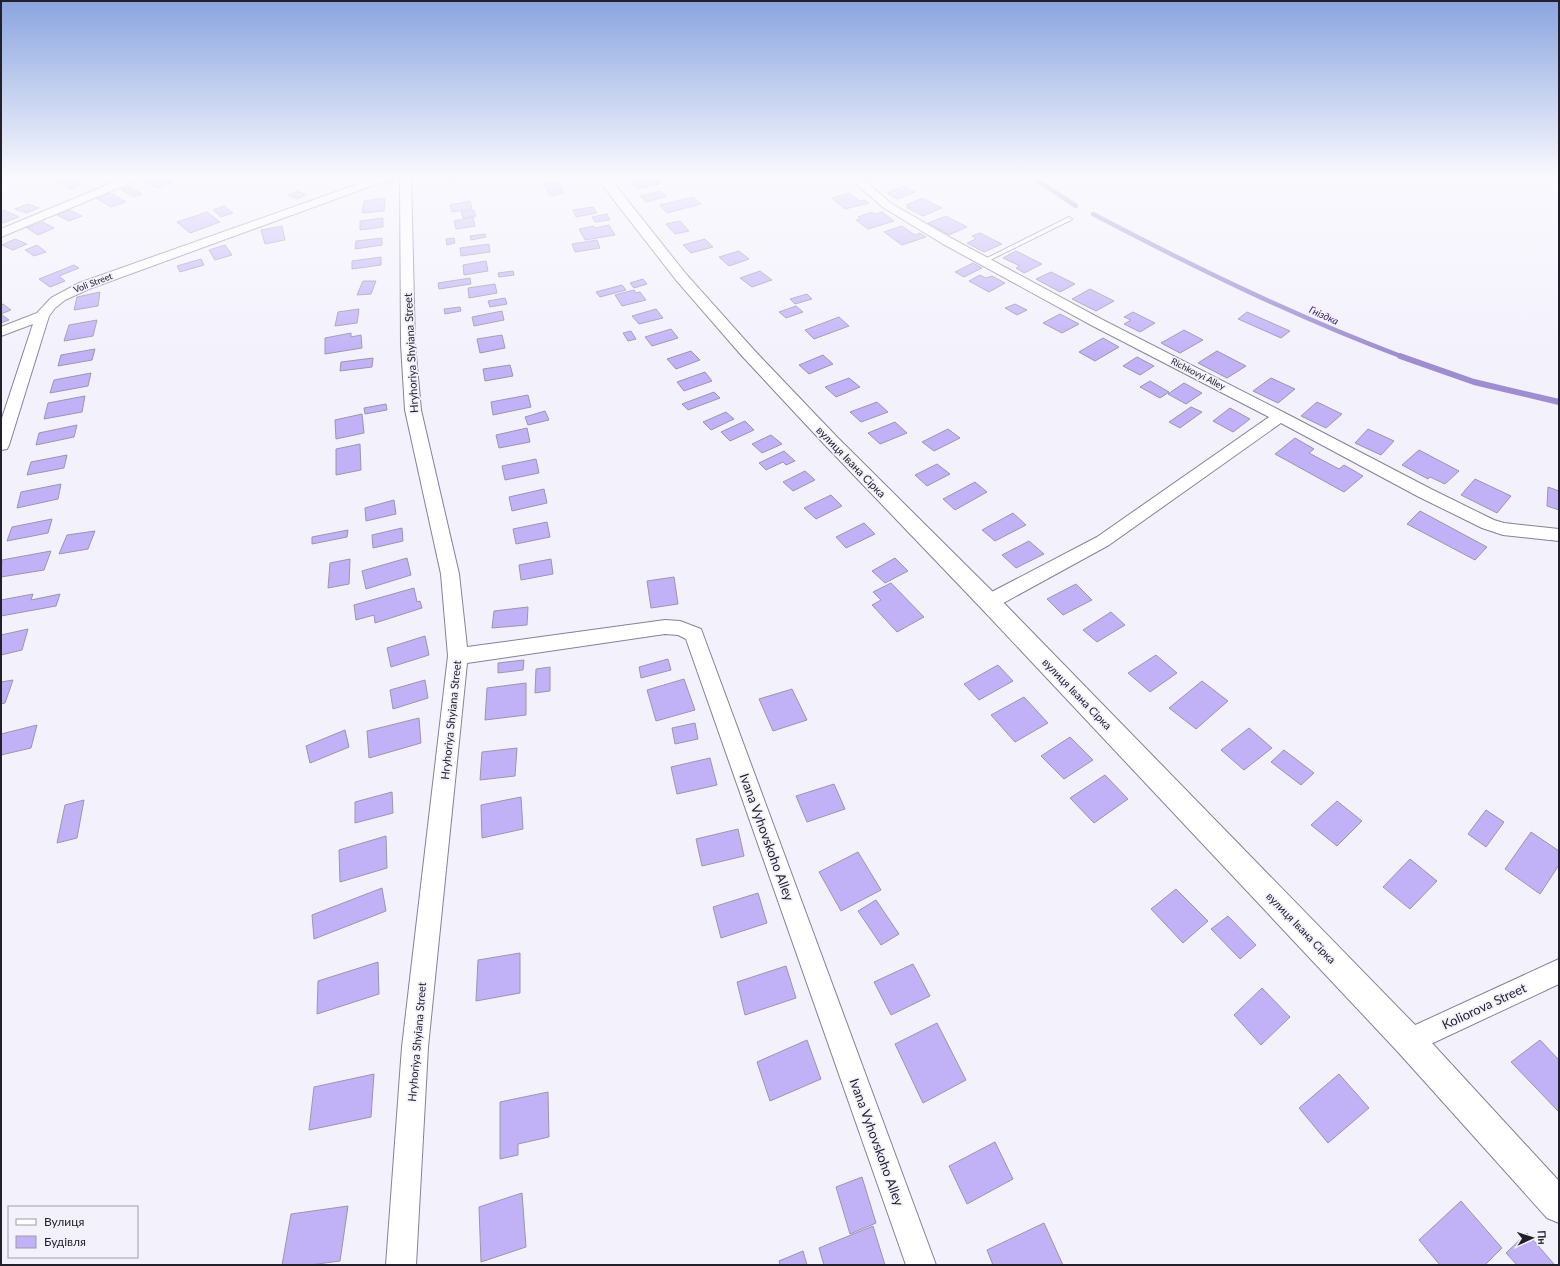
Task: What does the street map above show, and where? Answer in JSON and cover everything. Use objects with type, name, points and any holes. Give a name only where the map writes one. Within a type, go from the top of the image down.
[{"type":"street","name":"Voli Street","points":[[1,445],[42,316],[48,306],[60,297],[84,286],[223,236]]},
{"type":"street","name":"Hryhoriya Shyiana Street","points":[[402,1265],[416,1047],[458,656],[450,574],[412,410],[408,344],[406,236]]},
{"type":"street","name":"вулиця Івана Сірка","points":[[649,236],[681,277],[748,353],[835,446],[989,602],[1409,1041],[1559,1206]]},
{"type":"street","name":"Richkovyi Alley","points":[[939,236],[1096,322],[1280,416],[1418,490],[1488,524],[1503,530],[1559,535]]},
{"type":"street","points":[[1,332],[42,316]]},
{"type":"street","points":[[989,602],[1103,541],[1280,416]]},
{"type":"street","name":"Ivana Vyhovskoho Alley","points":[[458,656],[665,627],[680,628],[694,634],[921,1265]]},
{"type":"street","name":"Koliorova Street","points":[[1409,1041],[1559,972]]},
{"type":"lane","points":[[984,261],[1034,236]]},
{"type":"building","points":[[263,236],[284,236],[285,240],[265,244]]},
{"type":"building","points":[[470,236],[486,237],[471,240]]},
{"type":"building","points":[[583,236],[609,236],[585,240]]},
{"type":"building","points":[[890,236],[926,237],[902,245]]},
{"type":"building","points":[[972,236],[986,236],[1002,244],[984,252],[967,243],[976,239]]},
{"type":"building","points":[[382,238],[382,245],[355,249],[356,241]]},
{"type":"building","points":[[454,238],[455,243],[447,245],[446,239]]},
{"type":"building","points":[[15,239],[27,244],[13,250],[2,245]]},
{"type":"building","points":[[705,239],[713,247],[691,253],[683,245]]},
{"type":"building","points":[[597,240],[600,248],[575,252],[572,244]]},
{"type":"building","points":[[489,244],[490,252],[461,256],[460,248]]},
{"type":"building","points":[[37,245],[46,252],[34,256],[25,250]]},
{"type":"building","points":[[225,245],[232,255],[215,260],[209,250]]},
{"type":"building","points":[[739,251],[749,259],[729,266],[719,257]]},
{"type":"building","points":[[1016,251],[1042,264],[1024,273],[1016,268],[1020,266],[1003,258]]},
{"type":"building","points":[[381,257],[381,265],[352,269],[352,261]]},
{"type":"building","points":[[201,259],[204,265],[180,272],[177,266]]},
{"type":"building","points":[[486,261],[488,271],[464,275],[463,265]]},
{"type":"building","points":[[973,263],[982,268],[964,277],[955,272]]},
{"type":"building","points":[[74,265],[79,268],[59,276],[65,281],[50,287],[39,279]]},
{"type":"building","points":[[513,271],[514,275],[499,277],[498,273]]},
{"type":"building","points":[[760,271],[772,280],[752,287],[740,278]]},
{"type":"building","points":[[1051,272],[1075,284],[1060,292],[1036,279]]},
{"type":"building","points":[[980,275],[986,278],[992,276],[1005,283],[989,292],[969,281]]},
{"type":"building","points":[[470,278],[471,284],[439,289],[438,283]]},
{"type":"building","points":[[643,279],[647,284],[634,288],[630,283]]},
{"type":"building","points":[[363,281],[376,281],[371,294],[357,295]]},
{"type":"building","points":[[495,284],[497,293],[469,298],[468,288]]},
{"type":"building","points":[[622,285],[626,290],[600,297],[596,292]]},
{"type":"building","points":[[1090,289],[1114,301],[1096,311],[1072,299]]},
{"type":"building","points":[[634,290],[636,293],[640,292],[646,300],[622,306],[615,295]]},
{"type":"building","points":[[100,292],[98,306],[74,310],[77,297]]},
{"type":"building","points":[[807,294],[812,299],[795,304],[790,299]]},
{"type":"building","points":[[505,298],[507,304],[490,307],[488,301]]},
{"type":"building","points":[[3,304],[11,310],[1,314],[1,305]]},
{"type":"building","points":[[1015,304],[1027,310],[1017,315],[1005,308]]},
{"type":"building","points":[[796,306],[803,312],[786,318],[779,312]]},
{"type":"building","points":[[460,307],[461,311],[445,314],[444,309]]},
{"type":"building","points":[[359,309],[357,323],[335,326],[338,312]]},
{"type":"building","points":[[656,309],[663,318],[639,324],[632,316]]},
{"type":"building","points":[[502,311],[504,320],[474,326],[472,317]]},
{"type":"building","points":[[1133,312],[1155,323],[1140,332],[1124,324],[1131,320],[1124,317]]},
{"type":"building","points":[[1247,312],[1290,331],[1281,338],[1238,319]]},
{"type":"building","points":[[1,314],[9,320],[1,323]]},
{"type":"building","points":[[1060,314],[1079,324],[1062,333],[1043,323]]},
{"type":"building","points":[[839,317],[849,326],[814,339],[805,330]]},
{"type":"building","points":[[97,320],[93,336],[64,341],[69,325]]},
{"type":"building","points":[[671,329],[678,338],[652,346],[645,337]]},
{"type":"building","points":[[1184,330],[1203,340],[1180,353],[1161,343]]},
{"type":"building","points":[[631,331],[636,339],[628,341],[623,333]]},
{"type":"building","points":[[351,333],[351,337],[361,335],[362,348],[325,354],[325,338]]},
{"type":"building","points":[[502,335],[505,348],[480,353],[477,339]]},
{"type":"building","points":[[1103,338],[1119,347],[1095,361],[1079,352]]},
{"type":"building","points":[[95,349],[92,360],[58,366],[61,355]]},
{"type":"building","points":[[691,351],[700,360],[676,369],[667,359]]},
{"type":"building","points":[[1217,351],[1246,366],[1227,378],[1198,363]]},
{"type":"building","points":[[823,355],[833,364],[809,374],[799,365]]},
{"type":"building","points":[[1137,357],[1154,366],[1140,375],[1123,366]]},
{"type":"building","points":[[373,358],[372,367],[340,371],[341,362]]},
{"type":"building","points":[[510,365],[513,376],[485,381],[483,369]]},
{"type":"building","points":[[705,372],[712,381],[684,391],[677,382]]},
{"type":"building","points":[[91,373],[88,386],[50,393],[54,380]]},
{"type":"building","points":[[849,378],[860,387],[836,397],[825,387]]},
{"type":"building","points":[[1271,378],[1295,389],[1278,403],[1253,391]]},
{"type":"building","points":[[1150,381],[1169,392],[1160,398],[1140,387]]},
{"type":"building","points":[[1184,383],[1202,393],[1186,404],[1168,394]]},
{"type":"building","points":[[714,392],[720,398],[688,410],[682,404]]},
{"type":"building","points":[[528,395],[531,407],[493,415],[491,402]]},
{"type":"building","points":[[85,396],[82,412],[44,419],[48,403]]},
{"type":"building","points":[[877,402],[888,412],[861,422],[850,412]]},
{"type":"building","points":[[1317,402],[1342,414],[1326,428],[1301,416]]},
{"type":"building","points":[[386,404],[387,410],[365,414],[364,408]]},
{"type":"building","points":[[1191,407],[1202,412],[1180,428],[1169,422]]},
{"type":"building","points":[[1230,408],[1250,419],[1233,432],[1213,421]]},
{"type":"building","points":[[545,411],[549,420],[528,425],[525,417]]},
{"type":"building","points":[[726,412],[734,419],[711,430],[703,422]]},
{"type":"building","points":[[362,414],[364,433],[336,439],[335,420]]},
{"type":"building","points":[[745,421],[754,430],[730,441],[721,432]]},
{"type":"building","points":[[895,422],[907,433],[880,444],[868,433]]},
{"type":"building","points":[[77,425],[74,437],[36,445],[39,433]]},
{"type":"building","points":[[527,428],[530,442],[499,448],[496,435]]},
{"type":"building","points":[[948,429],[960,438],[934,451],[922,442]]},
{"type":"building","points":[[1368,429],[1394,441],[1381,455],[1355,443]]},
{"type":"building","points":[[771,435],[782,444],[762,453],[752,444]]},
{"type":"building","points":[[1295,438],[1314,449],[1309,453],[1339,469],[1344,465],[1363,476],[1344,492],[1275,454]]},
{"type":"building","points":[[360,444],[361,470],[336,475],[336,449]]},
{"type":"building","points":[[1419,450],[1459,471],[1445,484],[1430,477],[1428,479],[1402,465]]},
{"type":"building","points":[[784,451],[795,461],[786,465],[783,462],[766,470],[759,463]]},
{"type":"building","points":[[67,455],[64,468],[27,475],[31,462]]},
{"type":"building","points":[[536,459],[539,473],[505,480],[502,466]]},
{"type":"building","points":[[937,464],[950,474],[927,486],[915,475]]},
{"type":"building","points":[[805,471],[815,480],[793,491],[783,482]]},
{"type":"building","points":[[1475,479],[1511,496],[1497,513],[1461,495]]},
{"type":"building","points":[[975,482],[987,492],[955,510],[943,499]]},
{"type":"building","points":[[61,484],[58,499],[17,508],[21,492]]},
{"type":"building","points":[[1548,487],[1559,491],[1559,510],[1547,506]]},
{"type":"building","points":[[544,489],[547,503],[512,511],[509,497]]},
{"type":"building","points":[[831,495],[842,506],[816,519],[804,508]]},
{"type":"building","points":[[394,500],[396,514],[366,521],[365,508]]},
{"type":"building","points":[[1420,511],[1487,547],[1475,560],[1407,524]]},
{"type":"building","points":[[1013,513],[1026,525],[995,541],[982,530]]},
{"type":"building","points":[[52,519],[48,533],[7,541],[12,527]]},
{"type":"building","points":[[547,522],[550,537],[516,544],[513,529]]},
{"type":"building","points":[[864,523],[875,534],[846,548],[836,537]]},
{"type":"building","points":[[402,528],[403,541],[373,548],[372,535]]},
{"type":"building","points":[[348,530],[347,537],[312,544],[312,537]]},
{"type":"building","points":[[95,531],[88,549],[59,554],[67,535]]},
{"type":"building","points":[[1029,541],[1044,554],[1016,568],[1002,555]]},
{"type":"building","points":[[51,551],[44,570],[1,577],[2,560]]},
{"type":"building","points":[[407,558],[411,575],[366,589],[362,571]]},
{"type":"building","points":[[895,558],[908,571],[885,583],[872,571]]},
{"type":"building","points":[[350,559],[349,584],[328,588],[330,563]]},
{"type":"building","points":[[551,559],[553,574],[521,580],[519,565]]},
{"type":"building","points":[[674,577],[678,604],[651,608],[647,581]]},
{"type":"building","points":[[891,583],[924,617],[897,632],[872,605],[881,600],[873,592]]},
{"type":"building","points":[[1076,584],[1092,600],[1063,615],[1047,599]]},
{"type":"building","points":[[414,588],[417,602],[420,601],[422,608],[375,623],[374,615],[356,620],[354,605]]},
{"type":"building","points":[[33,594],[31,600],[60,594],[56,606],[1,616],[1,600]]},
{"type":"building","points":[[528,607],[527,625],[492,628],[494,611]]},
{"type":"building","points":[[1111,612],[1125,625],[1097,642],[1083,630]]},
{"type":"building","points":[[28,629],[22,650],[1,655],[1,635]]},
{"type":"building","points":[[425,636],[429,655],[391,667],[387,648]]},
{"type":"building","points":[[1156,655],[1177,673],[1150,692],[1128,673]]},
{"type":"building","points":[[668,659],[671,670],[641,678],[639,667]]},
{"type":"building","points":[[524,660],[523,670],[498,673],[498,663]]},
{"type":"building","points":[[998,665],[1013,681],[979,700],[964,684]]},
{"type":"building","points":[[550,667],[550,691],[535,693],[536,669]]},
{"type":"building","points":[[684,679],[695,710],[656,721],[647,690]]},
{"type":"building","points":[[13,680],[5,703],[1,704],[1,682]]},
{"type":"building","points":[[425,680],[428,698],[393,709],[390,690]]},
{"type":"building","points":[[1202,681],[1228,701],[1196,729],[1169,708]]},
{"type":"building","points":[[526,683],[526,715],[485,720],[487,688]]},
{"type":"building","points":[[792,689],[807,720],[773,731],[759,699]]},
{"type":"building","points":[[1024,697],[1048,723],[1015,742],[991,715]]},
{"type":"building","points":[[419,718],[421,743],[369,758],[367,731]]},
{"type":"building","points":[[695,723],[698,739],[675,744],[672,728]]},
{"type":"building","points":[[37,725],[31,748],[1,755],[1,734]]},
{"type":"building","points":[[1249,728],[1272,748],[1244,770],[1221,750]]},
{"type":"building","points":[[345,730],[349,747],[310,763],[306,746]]},
{"type":"building","points":[[1070,737],[1093,760],[1064,779],[1041,756]]},
{"type":"building","points":[[517,748],[515,776],[480,780],[482,752]]},
{"type":"building","points":[[1284,750],[1314,773],[1301,785],[1271,762]]},
{"type":"building","points":[[710,758],[717,785],[677,794],[671,767]]},
{"type":"building","points":[[1105,775],[1128,799],[1094,823],[1070,798]]},
{"type":"building","points":[[834,784],[845,809],[807,822],[796,796]]},
{"type":"building","points":[[392,792],[393,813],[355,823],[355,802]]},
{"type":"building","points":[[521,797],[523,829],[482,838],[481,805]]},
{"type":"building","points":[[84,800],[77,838],[57,843],[65,805]]},
{"type":"building","points":[[1337,801],[1362,821],[1337,846],[1311,825]]},
{"type":"building","points":[[1486,810],[1504,822],[1486,847],[1468,834]]},
{"type":"building","points":[[738,829],[744,856],[702,866],[696,839]]},
{"type":"building","points":[[1531,832],[1559,851],[1559,865],[1540,894],[1505,869]]},
{"type":"building","points":[[386,836],[387,868],[340,882],[339,850]]},
{"type":"building","points":[[858,852],[881,890],[841,911],[819,872]]},
{"type":"building","points":[[1410,859],[1437,881],[1410,909],[1383,887]]},
{"type":"building","points":[[382,888],[386,911],[314,939],[312,915]]},
{"type":"building","points":[[1176,889],[1208,921],[1183,943],[1151,909]]},
{"type":"building","points":[[758,893],[767,923],[721,938],[713,907]]},
{"type":"building","points":[[876,900],[899,934],[881,945],[858,911]]},
{"type":"building","points":[[1228,916],[1256,945],[1240,959],[1211,929]]},
{"type":"building","points":[[520,953],[520,993],[476,1001],[478,960]]},
{"type":"building","points":[[378,962],[379,994],[317,1014],[318,981]]},
{"type":"building","points":[[913,964],[930,996],[891,1015],[874,982]]},
{"type":"building","points":[[786,966],[796,998],[745,1015],[737,982]]},
{"type":"building","points":[[1262,988],[1290,1017],[1261,1045],[1234,1015]]},
{"type":"building","points":[[937,1023],[966,1080],[923,1103],[895,1044]]},
{"type":"building","points":[[807,1040],[821,1079],[770,1101],[757,1062]]},
{"type":"building","points":[[1540,1040],[1559,1060],[1559,1112],[1511,1062]]},
{"type":"building","points":[[374,1074],[371,1117],[309,1130],[314,1087]]},
{"type":"building","points":[[1339,1074],[1369,1108],[1328,1143],[1299,1108]]},
{"type":"building","points":[[548,1092],[549,1137],[518,1144],[518,1155],[500,1159],[500,1102]]},
{"type":"building","points":[[995,1142],[1013,1179],[967,1204],[949,1166]]},
{"type":"building","points":[[862,1177],[876,1223],[850,1234],[836,1187]]},
{"type":"building","points":[[522,1193],[526,1247],[481,1262],[479,1207]]},
{"type":"building","points":[[1461,1201],[1502,1248],[1485,1265],[1440,1265],[1419,1240]]},
{"type":"building","points":[[348,1206],[340,1261],[310,1265],[282,1265],[291,1214]]},
{"type":"building","points":[[1044,1223],[1063,1265],[993,1265],[987,1250]]},
{"type":"building","points":[[873,1226],[885,1265],[824,1265],[819,1248]]},
{"type":"building","points":[[1527,1233],[1554,1264],[1553,1265],[1517,1265],[1506,1253]]},
{"type":"building","points":[[803,1251],[807,1265],[780,1265],[779,1261]]},
{"type":"waterway","name":"Гніздка","points":[[1136,236],[1285,308],[1363,342],[1403,357]]},
{"type":"waterway","name":"Гніздка","points":[[1400,356],[1474,382],[1559,402]]}]
